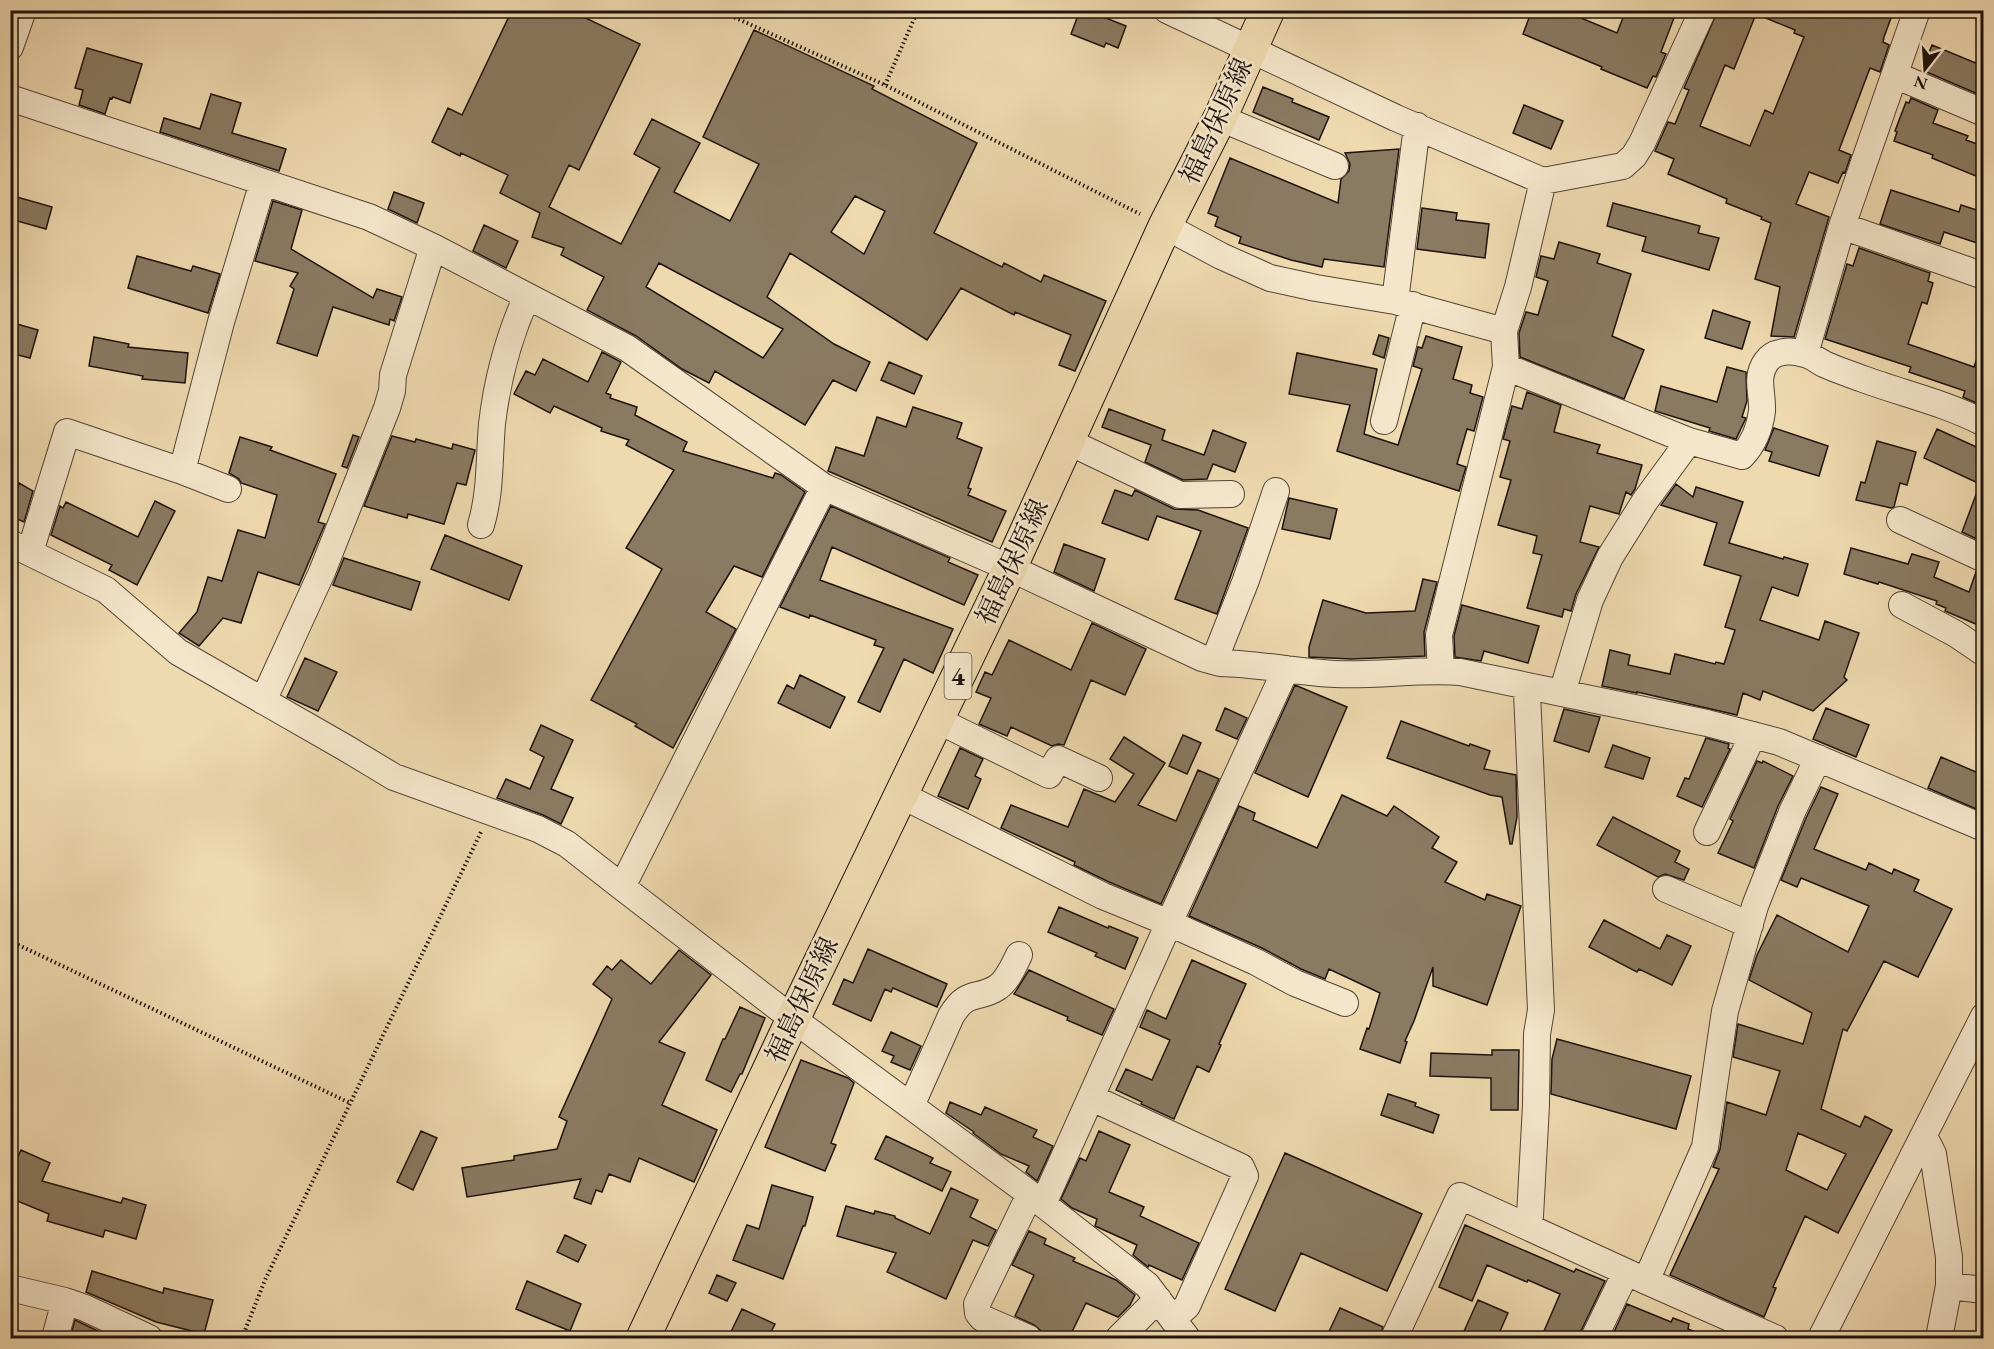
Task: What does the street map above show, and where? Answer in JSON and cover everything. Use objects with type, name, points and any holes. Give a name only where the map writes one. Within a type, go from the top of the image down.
[{"type":"main road","name":"福島保原線","points":[[643,1338],[793,1019],[1010,568],[1165,226],[1220,118],[1268,10]]},
{"type":"street","points":[[10,47],[23,10]]},
{"type":"street","points":[[1167,10],[1417,126],[1542,181],[1623,166],[1634,156],[1703,10]]},
{"type":"street","points":[[1805,354],[1842,226],[1917,10]]},
{"type":"street","points":[[1895,75],[1983,113]]},
{"type":"street","points":[[10,98],[369,217],[433,247],[627,348],[824,487],[1010,568],[1214,661],[1335,674],[1460,672],[1707,723],[1779,742],[1983,828]]},
{"type":"street","points":[[1220,118],[1335,166]]},
{"type":"street","points":[[1384,421],[1404,303],[1417,126]]},
{"type":"street","points":[[1441,671],[1439,635],[1506,367],[1504,331],[1518,287],[1542,181]]},
{"type":"street","points":[[182,471],[221,322],[263,182]]},
{"type":"street","points":[[1165,226],[1221,256],[1270,278],[1404,303],[1504,331]]},
{"type":"street","points":[[1842,226],[1983,276]]},
{"type":"street","points":[[263,701],[322,572],[387,408],[392,391],[393,375],[433,247]]},
{"type":"street","points":[[481,525],[488,495],[492,426],[497,398],[516,320],[527,296]]},
{"type":"street","points":[[1506,367],[1689,441],[1742,456],[1750,448],[1757,433],[1762,410],[1759,384],[1766,362],[1778,353],[1805,354],[1822,364],[1932,401],[1983,423]]},
{"type":"street","points":[[228,489],[67,432],[20,547],[106,590],[178,652],[393,777],[538,829],[567,844],[793,1019],[1037,1199],[1148,1285],[1173,1319]]},
{"type":"street","points":[[1067,441],[1180,495],[1231,494]]},
{"type":"street","points":[[1562,693],[1590,600],[1610,557],[1645,501],[1689,441]]},
{"type":"street","points":[[622,887],[824,487]]},
{"type":"street","points":[[1214,661],[1246,580],[1275,491]]},
{"type":"street","points":[[1900,520],[1983,559]]},
{"type":"street","points":[[1902,605],[1956,634],[1983,653]]},
{"type":"street","points":[[1028,1338],[982,1318],[978,1313],[977,1304],[1092,1098],[1168,923],[1286,669]]},
{"type":"street","points":[[1526,1226],[1530,1216],[1537,1034],[1541,1010],[1528,686]]},
{"type":"street","points":[[937,720],[1049,775],[1058,759],[1099,778]]},
{"type":"street","points":[[1707,832],[1753,735]]},
{"type":"street","points":[[1594,1338],[1636,1277],[1705,1147],[1725,1011],[1755,906],[1792,812],[1818,758]]},
{"type":"street","points":[[901,795],[1103,896],[1256,962],[1295,983],[1345,1003]]},
{"type":"street","points":[[1666,889],[1750,925]]},
{"type":"street","points":[[911,1106],[958,1005],[965,999],[999,986],[1007,977],[1019,954]]},
{"type":"street","points":[[1821,1338],[1924,1137],[1975,1055],[1983,1016]]},
{"type":"street","points":[[1092,1098],[1241,1167],[1245,1176],[1187,1306],[1173,1319],[1119,1338]]},
{"type":"street","points":[[1924,1137],[1933,1154],[1950,1257],[1949,1286],[1939,1338]]},
{"type":"street","points":[[1394,1338],[1460,1196],[1775,1338]]},
{"type":"street","points":[[1949,1286],[1983,1290]]},
{"type":"street","points":[[10,1288],[85,1308],[149,1338]]},
{"type":"street","points":[[55,1338],[65,1301]]},
{"type":"path","points":[[718,10],[885,85],[1165,226]]},
{"type":"path","points":[[885,85],[918,10]]},
{"type":"path","points":[[242,1338],[265,1280],[490,813]]},
{"type":"path","points":[[10,941],[350,1103]]},
{"type":"building","points":[[512,10],[569,10],[640,44],[579,170],[569,165],[549,207],[621,244],[660,168],[634,154],[652,119],[700,143],[674,192],[730,221],[759,164],[703,137],[754,30],[874,86],[872,89],[977,143],[934,233],[1002,267],[1004,263],[1041,282],[1044,275],[1106,301],[1075,371],[1059,365],[1071,335],[1015,312],[1014,315],[961,288],[927,340],[790,253],[767,297],[834,344],[870,362],[856,391],[833,380],[805,425],[715,371],[709,383],[682,369],[636,336],[587,310],[604,277],[561,255],[564,248],[532,237],[540,213],[500,193],[508,175],[432,142],[448,108],[462,115]],"holes":[[[855,196],[885,211],[864,254],[831,232]],[[659,263],[783,329],[763,358],[646,287]]]},
{"type":"building","points":[[1080,10],[1086,10],[1126,26],[1118,48],[1106,43],[1104,47],[1071,34]]},
{"type":"building","points":[[1532,10],[1562,10],[1617,33],[1626,10],[1677,10],[1661,52],[1666,54],[1656,77],[1653,76],[1647,88],[1523,34]]},
{"type":"building","points":[[1718,10],[1894,10],[1884,37],[1883,42],[1889,45],[1880,72],[1870,68],[1839,150],[1851,155],[1845,173],[1843,172],[1838,183],[1809,172],[1796,204],[1829,217],[1794,337],[1771,336],[1780,287],[1755,279],[1771,223],[1761,219],[1762,217],[1726,203],[1727,199],[1668,174],[1674,159],[1655,151],[1668,122],[1675,124],[1689,90],[1684,88]],"holes":[[[1756,14],[1795,30],[1794,33],[1804,37],[1773,114],[1765,110],[1750,146],[1700,126],[1725,65],[1734,69]]]},
{"type":"building","points":[[1932,45],[1983,66],[1983,86],[1980,95],[1922,70]]},
{"type":"building","points":[[87,48],[142,64],[130,103],[110,98],[105,114],[79,105],[83,90],[75,88]]},
{"type":"building","points":[[1263,87],[1329,117],[1319,140],[1253,112]]},
{"type":"building","points":[[211,94],[241,103],[232,133],[286,149],[279,171],[160,132],[164,118],[200,129]]},
{"type":"building","points":[[1911,98],[1938,110],[1933,123],[1968,136],[1966,140],[1983,146],[1983,179],[1932,158],[1933,155],[1894,141],[1897,132],[1895,131],[1906,102],[1909,103]]},
{"type":"building","points":[[1524,105],[1563,121],[1551,149],[1513,133]]},
{"type":"building","points":[[1399,149],[1384,267],[1324,259],[1322,267],[1291,260],[1239,243],[1241,237],[1215,226],[1218,217],[1208,213],[1230,158],[1338,203],[1341,179],[1349,171],[1350,164],[1345,153]]},
{"type":"building","points":[[1891,190],[1959,212],[1961,205],[1983,212],[1983,245],[1944,232],[1940,244],[1880,224]]},
{"type":"building","points":[[394,192],[424,203],[417,223],[388,209]]},
{"type":"building","points":[[10,195],[52,207],[46,229],[10,219]]},
{"type":"building","points":[[273,201],[302,210],[291,249],[373,298],[377,289],[402,297],[394,321],[390,319],[389,325],[333,307],[317,356],[277,343],[294,289],[290,286],[298,273],[255,261]]},
{"type":"building","points":[[1613,203],[1700,226],[1698,233],[1719,238],[1709,270],[1642,251],[1646,237],[1607,226]]},
{"type":"building","points":[[1422,208],[1457,213],[1456,220],[1489,224],[1485,258],[1417,249]]},
{"type":"building","points":[[484,225],[518,241],[506,268],[473,251]]},
{"type":"building","points":[[1559,242],[1600,254],[1597,263],[1631,274],[1612,336],[1644,350],[1624,399],[1520,357],[1519,333],[1526,312],[1538,315],[1548,281],[1536,277],[1541,256],[1554,259]]},
{"type":"building","points":[[1859,248],[1930,273],[1928,281],[1933,283],[1927,304],[1922,302],[1908,344],[1974,367],[1981,346],[1983,347],[1983,406],[1963,397],[1965,391],[1909,372],[1911,367],[1825,339],[1847,264],[1853,266]]},
{"type":"building","points":[[137,256],[191,271],[193,266],[220,274],[208,313],[128,288]]},
{"type":"building","points":[[1713,310],[1750,322],[1742,349],[1705,338]]},
{"type":"building","points":[[10,322],[38,330],[30,358],[10,353]]},
{"type":"building","points":[[1379,335],[1389,338],[1384,358],[1373,354]]},
{"type":"building","points":[[1426,336],[1462,347],[1453,379],[1472,385],[1470,393],[1483,397],[1474,431],[1467,429],[1457,464],[1466,467],[1459,491],[1337,451],[1350,405],[1289,394],[1297,353],[1377,369],[1364,434],[1398,445],[1422,369],[1413,366],[1418,347],[1422,348]]},
{"type":"building","points":[[94,337],[129,344],[128,347],[188,353],[185,383],[142,379],[143,376],[89,366]]},
{"type":"building","points":[[602,352],[621,362],[606,393],[611,395],[610,398],[637,407],[635,415],[687,442],[683,451],[773,478],[775,473],[781,475],[805,492],[762,577],[734,566],[706,612],[736,629],[673,748],[635,726],[637,724],[591,700],[662,569],[626,548],[674,470],[626,445],[629,440],[601,431],[602,428],[554,406],[550,413],[514,394],[526,371],[535,375],[543,359],[588,382]]},
{"type":"building","points":[[889,362],[922,376],[914,394],[881,380]]},
{"type":"building","points":[[1727,367],[1746,372],[1747,401],[1742,417],[1746,418],[1736,439],[1709,431],[1710,428],[1655,411],[1661,386],[1717,402]]},
{"type":"building","points":[[1527,392],[1561,405],[1554,432],[1600,445],[1597,453],[1642,465],[1635,489],[1631,495],[1626,492],[1619,514],[1590,506],[1580,542],[1599,547],[1576,594],[1571,611],[1564,609],[1562,617],[1527,608],[1542,555],[1533,553],[1537,536],[1498,525],[1511,480],[1500,477],[1510,441],[1503,439],[1512,406],[1522,409]]},
{"type":"building","points":[[913,407],[962,423],[957,438],[982,448],[968,488],[971,489],[968,495],[1006,511],[992,542],[828,471],[836,447],[864,456],[877,417],[906,427]]},
{"type":"building","points":[[1109,409],[1165,430],[1162,440],[1204,455],[1213,430],[1246,443],[1235,472],[1213,464],[1207,479],[1183,480],[1145,462],[1151,445],[1102,427]]},
{"type":"building","points":[[1774,428],[1828,446],[1819,476],[1769,461],[1772,452],[1765,450]]},
{"type":"building","points":[[1937,429],[1983,450],[1983,542],[1962,532],[1980,484],[1924,458]]},
{"type":"building","points":[[353,435],[359,437],[347,468],[342,466]]},
{"type":"building","points":[[392,436],[415,442],[416,439],[452,449],[453,444],[475,450],[466,485],[457,483],[444,524],[408,514],[407,518],[364,506]]},
{"type":"building","points":[[240,437],[272,447],[270,450],[336,474],[318,522],[325,524],[299,585],[258,572],[241,623],[223,618],[199,646],[179,633],[197,612],[208,577],[222,581],[238,530],[265,538],[277,495],[241,483],[229,473]]},
{"type":"building","points":[[1877,441],[1916,452],[1907,485],[1900,483],[1894,507],[1891,508],[1856,500],[1861,482],[1865,483]]},
{"type":"building","points":[[19,483],[33,491],[24,522],[10,516]]},
{"type":"building","points":[[1676,484],[1693,497],[1696,487],[1743,502],[1729,543],[1808,564],[1798,596],[1772,587],[1760,620],[1819,640],[1825,621],[1859,633],[1844,677],[1847,680],[1813,711],[1763,691],[1760,700],[1743,693],[1737,715],[1602,686],[1610,650],[1630,655],[1628,665],[1670,674],[1675,654],[1724,664],[1735,630],[1725,627],[1741,576],[1704,565],[1717,523],[1661,505]]},
{"type":"building","points":[[1115,490],[1132,496],[1135,490],[1174,509],[1198,510],[1248,528],[1217,614],[1175,599],[1201,531],[1157,516],[1148,540],[1102,523]]},
{"type":"building","points":[[1289,498],[1337,509],[1330,539],[1282,529]]},
{"type":"building","points":[[155,501],[175,511],[137,585],[109,570],[112,565],[51,535],[60,506],[63,508],[66,502],[138,537]]},
{"type":"building","points":[[831,506],[950,558],[948,562],[978,575],[964,605],[832,547],[820,580],[953,629],[933,673],[904,659],[880,712],[858,702],[884,648],[874,645],[876,640],[810,615],[809,618],[780,607]]},
{"type":"building","points":[[445,535],[522,566],[509,600],[431,569]]},
{"type":"building","points":[[1064,544],[1105,559],[1094,591],[1054,572]]},
{"type":"building","points":[[1851,548],[1908,564],[1912,554],[1939,562],[1934,577],[1969,592],[1976,572],[1983,574],[1983,627],[1945,611],[1946,608],[1936,604],[1937,601],[1879,582],[1878,584],[1844,574]]},
{"type":"building","points":[[344,558],[420,582],[411,610],[333,585]]},
{"type":"building","points":[[1423,579],[1437,582],[1424,632],[1425,656],[1351,659],[1309,657],[1309,647],[1323,600],[1366,613],[1415,611]]},
{"type":"building","points":[[1462,605],[1539,626],[1528,663],[1484,651],[1481,661],[1455,657],[1454,636]]},
{"type":"building","points":[[1092,623],[1146,649],[1125,695],[1091,680],[1064,745],[1052,746],[1011,727],[1007,736],[979,724],[991,698],[976,692],[985,672],[992,675],[1009,640],[1071,670]]},
{"type":"building","points":[[305,658],[337,672],[318,711],[287,697]]},
{"type":"building","points":[[800,675],[845,697],[830,728],[778,703],[787,685],[794,689]]},
{"type":"building","points":[[1295,685],[1347,707],[1308,797],[1255,773]]},
{"type":"building","points":[[1225,708],[1247,718],[1237,739],[1216,730]]},
{"type":"building","points":[[1826,708],[1869,725],[1856,757],[1813,739]]},
{"type":"building","points":[[1564,709],[1600,717],[1589,752],[1554,741]]},
{"type":"building","points":[[1401,721],[1469,746],[1470,744],[1490,751],[1484,769],[1516,775],[1517,817],[1512,844],[1510,844],[1502,797],[1490,795],[1387,758]]},
{"type":"building","points":[[541,725],[573,740],[551,789],[573,798],[561,824],[497,798],[506,779],[530,789],[544,757],[530,750]]},
{"type":"building","points":[[1183,735],[1201,743],[1187,774],[1169,766]]},
{"type":"building","points":[[1124,737],[1165,763],[1138,805],[1176,821],[1198,770],[1219,779],[1161,904],[1109,882],[1074,865],[1075,862],[1001,828],[1011,805],[1068,827],[1084,789],[1115,802],[1134,774],[1110,759]]},
{"type":"building","points":[[1706,738],[1729,744],[1730,749],[1702,807],[1677,796],[1685,778],[1689,779]]},
{"type":"building","points":[[1613,745],[1650,758],[1643,779],[1605,767]]},
{"type":"building","points":[[960,748],[983,759],[975,776],[981,779],[968,809],[938,796]]},
{"type":"building","points":[[1941,757],[1983,775],[1983,812],[1928,788]]},
{"type":"building","points":[[1757,761],[1762,763],[1763,761],[1793,776],[1778,806],[1754,868],[1718,853],[1733,821],[1730,819]]},
{"type":"building","points":[[1821,787],[1838,794],[1814,849],[1866,870],[1869,863],[1892,874],[1894,869],[1919,880],[1914,891],[1952,909],[1918,977],[1884,961],[1847,1031],[1843,1029],[1821,1109],[1860,1127],[1865,1116],[1892,1130],[1838,1233],[1805,1216],[1773,1287],[1776,1288],[1764,1317],[1670,1275],[1719,1169],[1713,1167],[1720,1149],[1727,1102],[1766,1115],[1780,1071],[1733,1057],[1738,1024],[1803,1044],[1812,1013],[1749,980],[1757,955],[1777,915],[1848,952],[1869,906],[1801,878],[1797,887],[1781,880]],"holes":[[[1798,1133],[1846,1154],[1827,1190],[1786,1170]]]},
{"type":"building","points":[[1342,795],[1387,816],[1394,806],[1439,837],[1432,848],[1457,862],[1445,882],[1485,900],[1487,894],[1521,906],[1487,1005],[1433,986],[1433,967],[1405,1041],[1407,1042],[1400,1063],[1360,1049],[1380,993],[1329,969],[1325,979],[1189,916],[1239,806],[1255,813],[1253,820],[1317,848]]},
{"type":"building","points":[[1613,817],[1680,851],[1675,862],[1689,869],[1684,880],[1665,874],[1658,877],[1597,845]]},
{"type":"building","points":[[1059,907],[1138,938],[1125,969],[1095,956],[1097,953],[1048,932]]},
{"type":"building","points":[[1604,920],[1660,949],[1667,935],[1691,946],[1672,985],[1639,969],[1637,972],[1589,947]]},
{"type":"building","points":[[868,949],[947,984],[937,1007],[893,988],[891,992],[885,989],[871,1021],[833,1004],[844,979],[853,983]]},
{"type":"building","points":[[679,950],[711,975],[659,1042],[685,1053],[662,1105],[717,1130],[694,1182],[639,1158],[630,1182],[609,1174],[602,1192],[596,1190],[591,1204],[574,1198],[581,1179],[467,1197],[462,1168],[514,1160],[514,1156],[557,1149],[567,1121],[559,1117],[612,999],[593,984],[607,966],[612,970],[621,960],[651,984]]},
{"type":"building","points":[[1192,960],[1246,984],[1209,1072],[1197,1066],[1174,1119],[1116,1090],[1126,1069],[1152,1080],[1170,1040],[1140,1027],[1147,1010],[1166,1019]]},
{"type":"building","points":[[1029,970],[1114,1009],[1102,1035],[1067,1020],[1068,1017],[1014,994]]},
{"type":"building","points":[[740,1007],[765,1018],[742,1074],[731,1092],[706,1080],[723,1039]]},
{"type":"building","points":[[891,1032],[921,1046],[910,1070],[891,1062],[894,1056],[882,1051]]},
{"type":"building","points":[[1557,1039],[1691,1076],[1676,1129],[1551,1094],[1552,1059]]},
{"type":"building","points":[[1492,1050],[1519,1050],[1518,1110],[1491,1110],[1491,1078],[1430,1076],[1431,1053],[1492,1055]]},
{"type":"building","points":[[801,1060],[848,1078],[854,1083],[831,1143],[836,1145],[825,1171],[765,1147]]},
{"type":"building","points":[[1388,1094],[1416,1103],[1415,1106],[1439,1115],[1433,1133],[1381,1115]]},
{"type":"building","points":[[950,1102],[981,1115],[985,1107],[1037,1130],[1033,1137],[1053,1146],[1037,1181],[1026,1172],[1029,1166],[1001,1154],[946,1113]]},
{"type":"building","points":[[421,1131],[437,1138],[413,1190],[397,1182]]},
{"type":"building","points":[[1099,1131],[1130,1145],[1109,1192],[1144,1207],[1140,1216],[1199,1243],[1182,1280],[1149,1265],[1148,1267],[1133,1255],[1137,1245],[1095,1226],[1097,1219],[1072,1208],[1061,1199],[1080,1158],[1086,1161]]},
{"type":"building","points":[[886,1136],[933,1158],[930,1163],[951,1172],[942,1191],[875,1159]]},
{"type":"building","points":[[21,1150],[50,1163],[42,1181],[121,1203],[123,1198],[146,1205],[136,1239],[105,1230],[103,1237],[47,1221],[49,1214],[10,1198],[10,1174]]},
{"type":"building","points":[[1285,1153],[1422,1214],[1387,1291],[1301,1253],[1275,1311],[1225,1289]]},
{"type":"building","points":[[772,1185],[813,1197],[805,1226],[803,1226],[783,1279],[733,1260],[747,1225],[759,1229]]},
{"type":"building","points":[[951,1188],[978,1200],[970,1217],[996,1230],[988,1246],[973,1240],[946,1299],[887,1272],[896,1253],[837,1236],[846,1206],[874,1214],[875,1211],[895,1216],[930,1234]]},
{"type":"building","points":[[1465,1225],[1574,1272],[1576,1269],[1605,1281],[1579,1338],[1541,1338],[1560,1294],[1487,1265],[1472,1301],[1439,1287]]},
{"type":"building","points":[[1029,1231],[1046,1239],[1044,1244],[1075,1258],[1073,1261],[1116,1280],[1135,1295],[1130,1305],[1118,1317],[1086,1303],[1069,1338],[1043,1338],[1040,1330],[1034,1325],[1015,1316],[1034,1275],[1012,1265]]},
{"type":"building","points":[[565,1235],[586,1245],[578,1262],[557,1252]]},
{"type":"building","points":[[92,1271],[163,1293],[164,1288],[213,1300],[204,1334],[156,1322],[86,1292]]},
{"type":"building","points":[[717,1275],[736,1283],[727,1301],[709,1293]]},
{"type":"building","points":[[527,1281],[581,1304],[570,1331],[516,1309]]},
{"type":"building","points":[[1478,1300],[1508,1313],[1497,1338],[1461,1338]]},
{"type":"building","points":[[1627,1304],[1671,1322],[1673,1318],[1689,1324],[1688,1329],[1710,1338],[1625,1338],[1613,1334]]},
{"type":"building","points":[[1340,1308],[1383,1327],[1379,1338],[1326,1338]]},
{"type":"building","points":[[742,1309],[775,1324],[768,1338],[728,1338]]},
{"type":"building","points":[[75,1320],[104,1334],[103,1338],[70,1338]]}]
